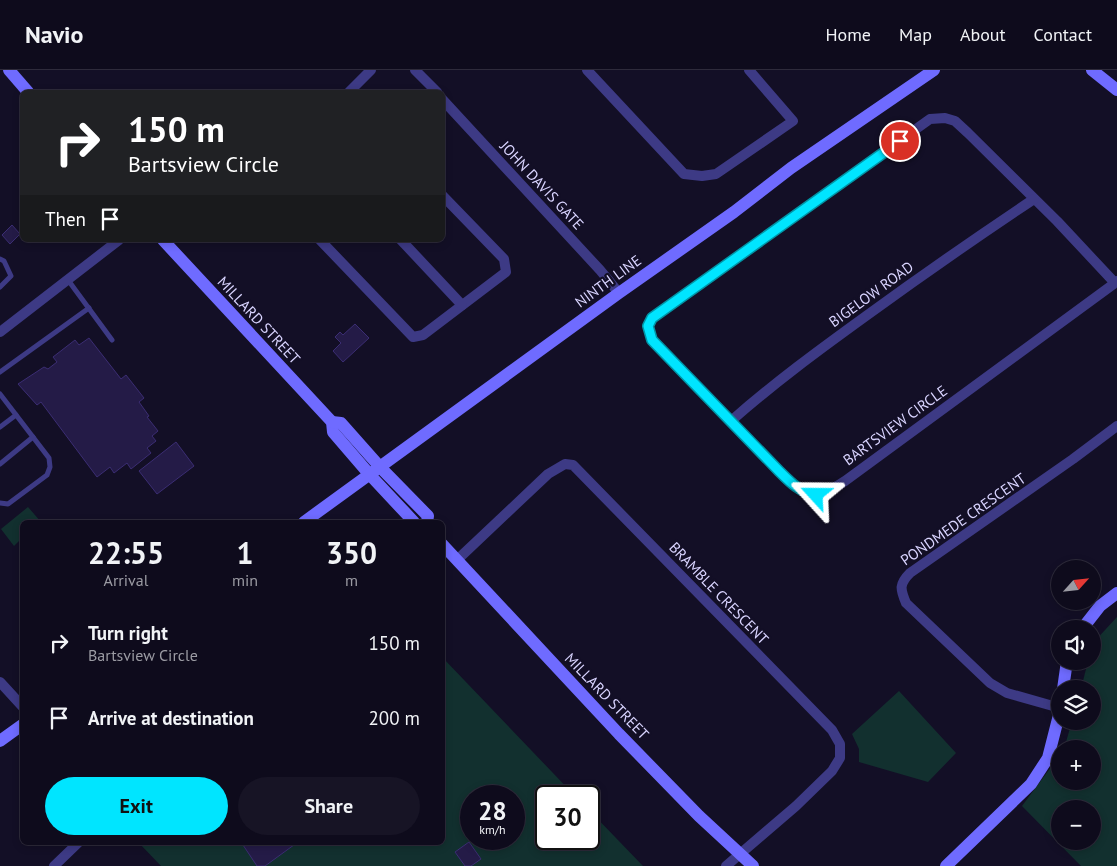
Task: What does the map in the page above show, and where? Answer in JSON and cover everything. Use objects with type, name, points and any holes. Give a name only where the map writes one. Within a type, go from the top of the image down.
[{"type":"street","points":[[9,70],[26,90]]},
{"type":"street","points":[[351,90],[372,70]]},
{"type":"street","points":[[415,70],[435,90]]},
{"type":"street","points":[[587,70],[684,174],[702,176],[716,174],[793,121],[749,70]]},
{"type":"street","name":"NINTH LINE","points":[[307,520],[619,292],[734,212],[798,164],[934,70]]},
{"type":"street","points":[[1092,70],[1117,90]]},
{"type":"street","name":"JOHN DAVIS GATE","points":[[445,102],[619,292]]},
{"type":"street","name":"BARTSVIEW CIRCLE","points":[[945,118],[954,121],[992,155],[1034,199],[1116,282],[827,492],[816,495],[806,493],[797,488],[652,340],[648,326],[652,318],[930,120],[945,118]]},
{"type":"street","points":[[322,242],[413,337],[423,335],[506,272],[504,259],[445,199]]},
{"type":"street","name":"BIGELOW ROAD","points":[[731,421],[758,397],[826,345],[952,253],[1034,199]]},
{"type":"street","points":[[0,332],[116,242]]},
{"type":"street","name":"MILLARD STREET","points":[[165,242],[332,422],[333,432],[412,520]]},
{"type":"street","points":[[403,242],[462,305]]},
{"type":"street","name":"MILLARD STREET","points":[[332,422],[341,423],[380,467],[428,516],[427,520]]},
{"type":"street","name":"PONDMEDE CRESCENT","points":[[1051,707],[1007,693],[990,683],[906,604],[901,591],[902,581],[910,573],[1117,426]]},
{"type":"street","name":"BRAMBLE CRESCENT","points":[[457,560],[548,474],[565,464],[573,465],[832,730],[840,744],[840,758],[832,771],[796,806],[740,855]]},
{"type":"street","name":"MILLARD STREET","points":[[445,547],[619,734],[753,866]]},
{"type":"street","points":[[1089,620],[1100,606],[1117,593]]},
{"type":"street","points":[[0,682],[20,704]]},
{"type":"street","points":[[0,741],[20,726]]},
{"type":"street","points":[[946,866],[1031,784],[1048,758],[1055,730]]},
{"type":"street","points":[[54,866],[76,845]]},
{"type":"street","points":[[726,866],[740,855]]},
{"type":"lane","points":[[0,259],[4,261],[12,276],[0,287]]},
{"type":"lane","points":[[68,279],[112,340]]},
{"type":"lane","points":[[0,372],[89,308]]},
{"type":"lane","points":[[0,394],[49,458],[50,467],[47,475],[8,504],[0,503]]},
{"type":"lane","points":[[0,427],[16,415]]},
{"type":"lane","points":[[0,464],[33,437]]},
{"type":"green space","points":[[28,507],[39,520],[20,520],[20,540],[14,546],[1,529]]},
{"type":"green space","points":[[1117,617],[1117,866],[1081,866],[1065,850],[1101,850],[1101,800],[1051,800],[1051,835],[1022,806],[1051,767],[1051,790],[1101,790],[1101,740],[1067,740],[1069,730],[1101,730],[1101,680],[1083,680],[1086,670],[1101,670],[1101,634]]},
{"type":"green space","points":[[445,660],[564,785],[535,785],[535,850],[600,850],[600,821],[643,866],[161,866],[141,845],[445,845]]},
{"type":"green space","points":[[899,691],[956,753],[928,782],[859,762],[859,749],[852,734]]},
{"type":"building","points":[[12,225],[20,234],[10,244],[2,235]]},
{"type":"building","points":[[355,324],[369,338],[343,362],[333,351],[341,343],[335,337],[340,332],[343,335]]},
{"type":"building","points":[[89,338],[121,379],[126,375],[144,398],[139,402],[149,416],[147,417],[158,431],[152,436],[156,441],[147,448],[151,453],[131,469],[127,463],[114,473],[110,467],[97,477],[41,402],[37,405],[18,384],[44,367],[48,369],[57,362],[53,357],[75,340],[79,345]]},
{"type":"building","points":[[176,442],[194,466],[157,494],[139,471]]},
{"type":"building","points":[[243,845],[294,845],[265,866],[257,866]]},
{"type":"building","points":[[460,848],[460,850],[475,850],[481,859],[471,866],[465,866],[455,852]]},
{"type":"route","points":[[816,495],[806,493],[797,488],[778,470],[652,340],[648,326],[652,318],[900,141]]}]
